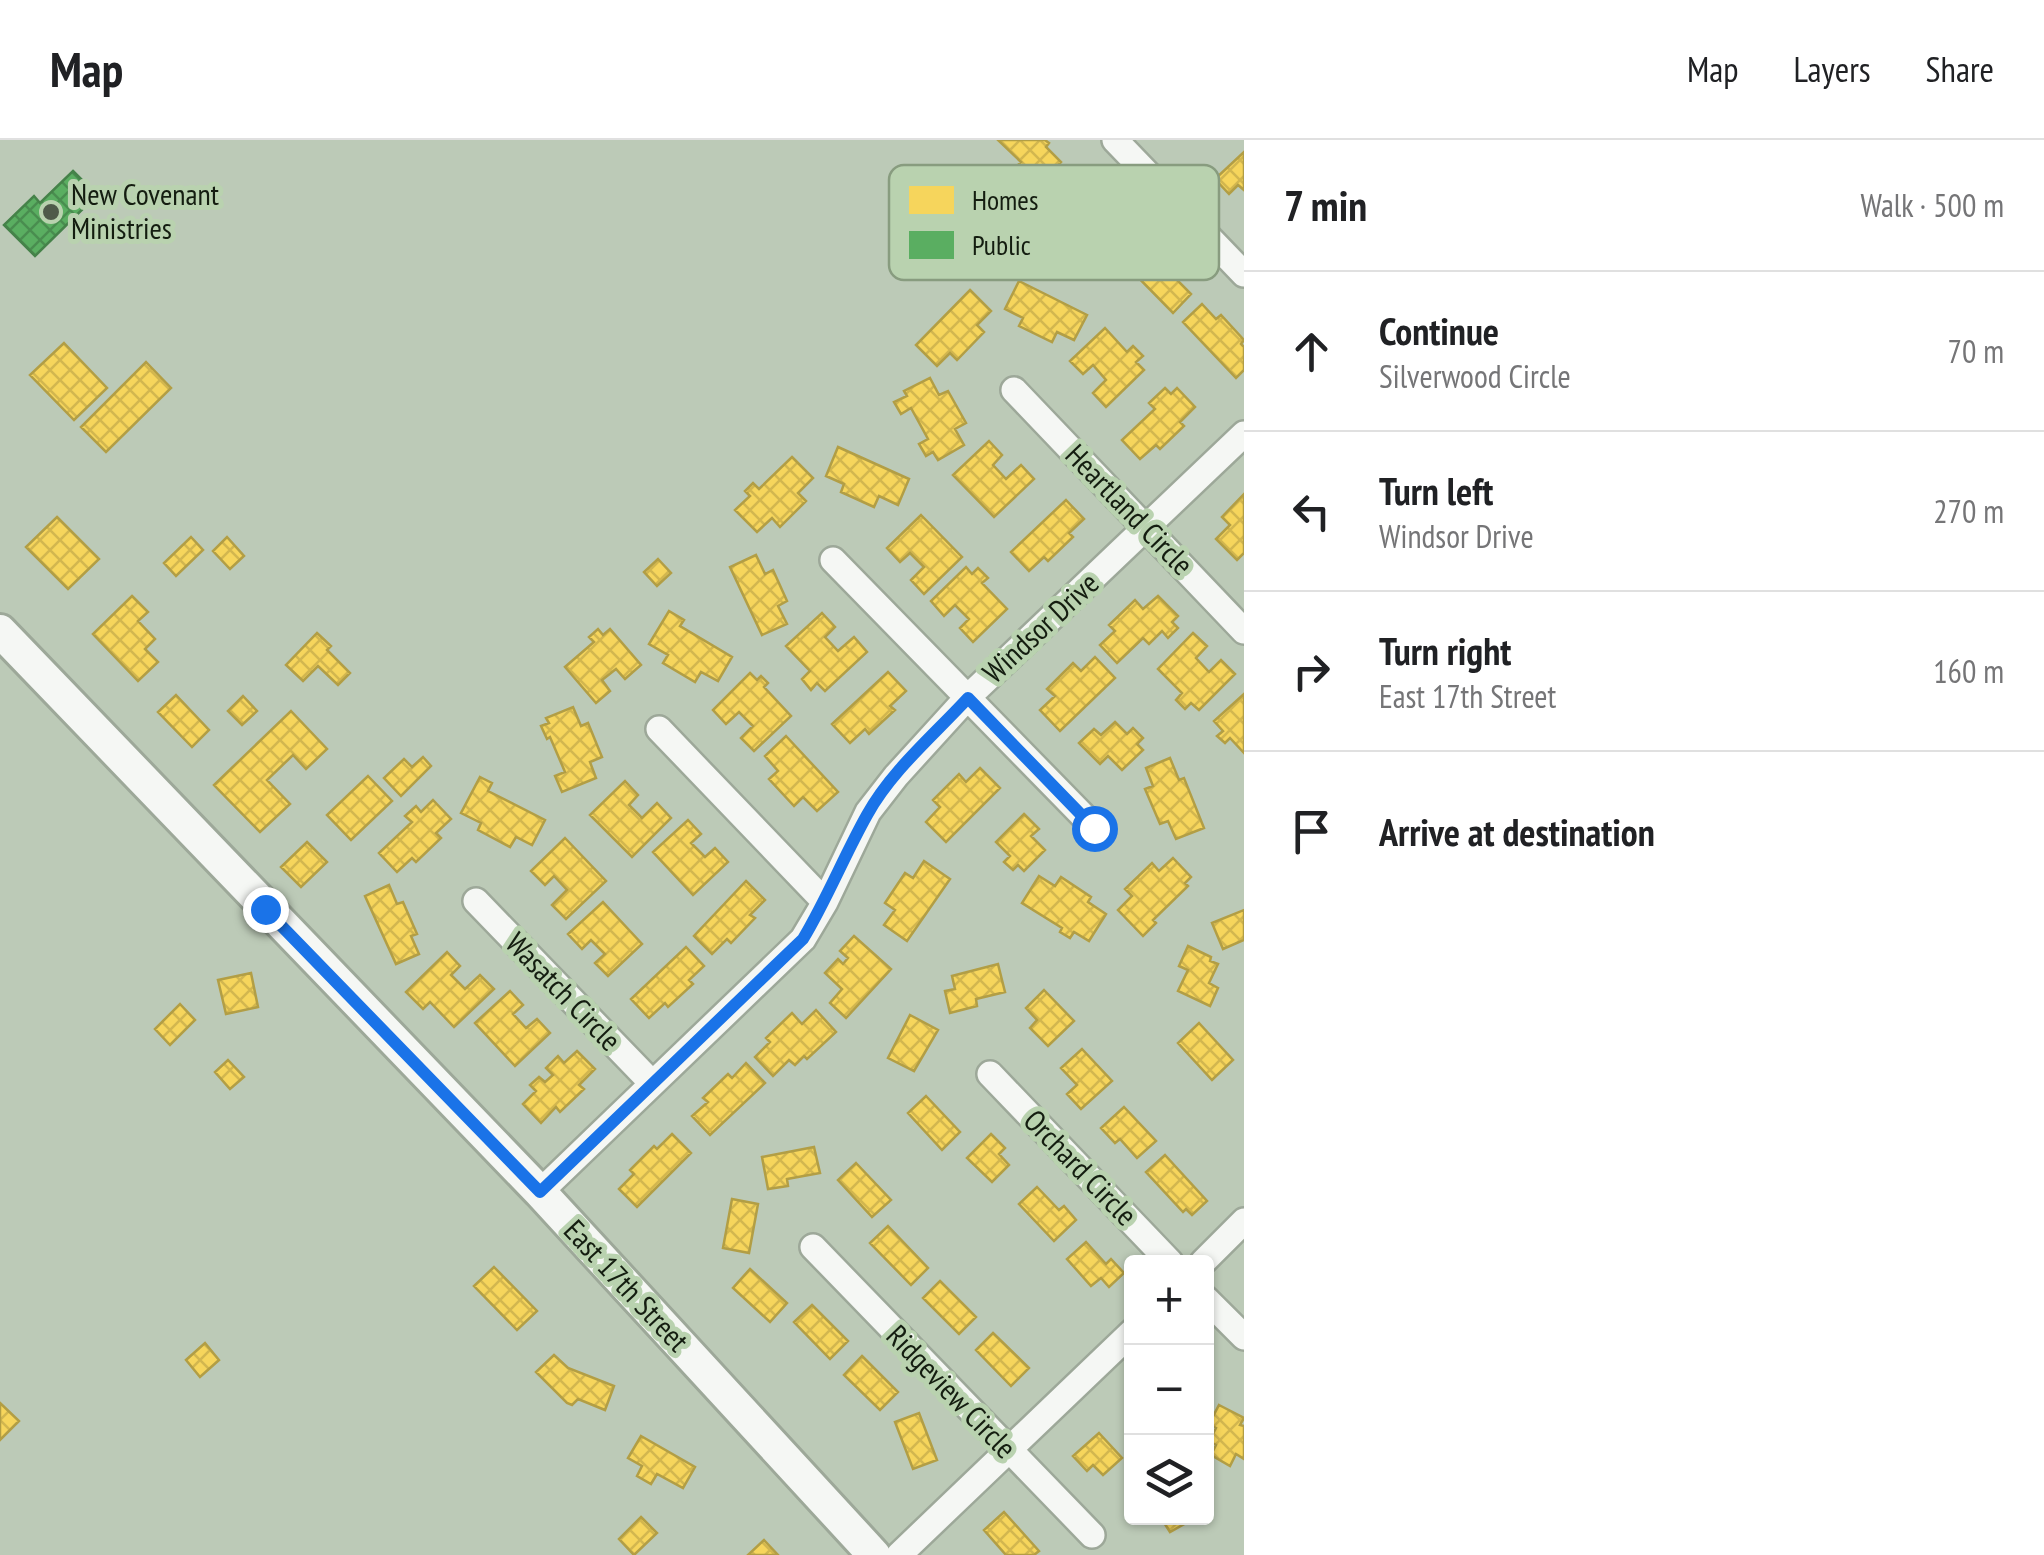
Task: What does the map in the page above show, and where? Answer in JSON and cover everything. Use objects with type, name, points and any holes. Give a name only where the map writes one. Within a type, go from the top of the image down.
[{"type":"main road","name":"East 17th Street","points":[[0,631],[540,1192],[874,1555]]},
{"type":"street","points":[[1115,140],[1139,165]]},
{"type":"street","points":[[1219,248],[1244,274]]},
{"type":"street","name":"Heartland Circle","points":[[1014,390],[1244,631]]},
{"type":"street","name":"Windsor Drive","points":[[540,1192],[803,939],[868,812],[968,698],[1244,434]]},
{"type":"street","points":[[833,560],[1094,828]]},
{"type":"street","points":[[659,728],[825,902]]},
{"type":"street","name":"Wasatch Circle","points":[[476,901],[651,1082]]},
{"type":"street","name":"Orchard Circle","points":[[990,1074],[1163,1255]]},
{"type":"street","points":[[1210,1255],[1244,1222]]},
{"type":"street","name":"Ridgeview Circle","points":[[813,1247],[1092,1535]]},
{"type":"street","points":[[1214,1307],[1244,1337]]},
{"type":"street","points":[[900,1555],[1124,1340]]},
{"type":"building: Homes","points":[[998,140],[1045,140],[1049,143],[1046,147],[1061,162],[1018,165],[1021,162]]},
{"type":"building: Homes","points":[[1244,152],[1244,190],[1238,185],[1229,194],[1219,183],[1219,175]]},
{"type":"building: Homes","points":[[1141,280],[1177,280],[1191,294],[1173,313]]},
{"type":"building: Homes","points":[[1019,281],[1087,315],[1074,340],[1057,332],[1052,342],[1019,326],[1023,318],[1005,309]]},
{"type":"building: Homes","points":[[970,290],[991,311],[977,325],[984,332],[957,360],[950,353],[937,366],[916,345]]},
{"type":"building: Homes","points":[[1202,304],[1216,319],[1221,315],[1244,340],[1244,370],[1236,378],[1183,322]]},
{"type":"building: Homes","points":[[1105,328],[1127,352],[1133,346],[1143,356],[1136,362],[1144,370],[1106,407],[1093,393],[1106,380],[1093,365],[1083,374],[1070,361]]},
{"type":"building: Homes","points":[[64,343],[107,388],[74,420],[30,375]]},
{"type":"building: Homes","points":[[146,362],[171,388],[106,452],[81,427]]},
{"type":"building: Homes","points":[[930,378],[939,395],[948,391],[966,423],[955,429],[964,445],[938,460],[933,452],[926,456],[919,444],[928,439],[911,408],[901,414],[894,402],[907,396],[904,391]]},
{"type":"building: Homes","points":[[1165,388],[1171,394],[1177,388],[1195,407],[1180,422],[1184,426],[1160,449],[1156,445],[1140,459],[1122,440],[1155,409],[1149,403]]},
{"type":"building: Homes","points":[[989,441],[1002,455],[993,465],[1006,479],[1021,465],[1034,479],[994,517],[953,475]]},
{"type":"building: Homes","points":[[838,447],[909,479],[898,505],[879,496],[874,507],[841,492],[844,484],[826,476]]},
{"type":"building: Homes","points":[[792,457],[813,478],[798,493],[806,501],[780,527],[772,518],[757,532],[735,510],[750,496],[745,491],[753,483],[759,489]]},
{"type":"building: Homes","points":[[1244,494],[1244,553],[1237,560],[1216,539],[1230,525],[1222,517]]},
{"type":"building: Homes","points":[[1066,500],[1084,519],[1069,533],[1073,537],[1048,561],[1044,557],[1029,571],[1011,552]]},
{"type":"building: Homes","points":[[921,515],[962,557],[924,594],[911,580],[924,567],[910,553],[900,562],[887,548]]},
{"type":"building: Homes","points":[[57,517],[99,559],[68,589],[26,547]]},
{"type":"building: Homes","points":[[191,537],[203,550],[176,576],[164,563]]},
{"type":"building: Homes","points":[[227,537],[244,556],[230,569],[213,551]]},
{"type":"building: Homes","points":[[756,555],[765,574],[773,570],[787,601],[778,606],[787,624],[762,635],[730,567]]},
{"type":"building: Homes","points":[[658,559],[671,573],[657,586],[644,572]]},
{"type":"building: Homes","points":[[966,567],[972,574],[978,568],[988,578],[982,583],[1007,609],[973,642],[960,628],[969,619],[955,605],[944,616],[931,601]]},
{"type":"building: Homes","points":[[132,596],[148,612],[138,621],[155,639],[145,649],[158,662],[138,681],[93,634]]},
{"type":"building: Homes","points":[[1158,596],[1178,616],[1172,622],[1178,628],[1168,638],[1162,631],[1149,644],[1143,638],[1117,663],[1100,645],[1115,631],[1109,625],[1135,600],[1143,609]]},
{"type":"building: Homes","points":[[669,611],[684,620],[680,626],[732,657],[718,681],[701,672],[695,682],[663,663],[668,655],[649,644]]},
{"type":"building: Homes","points":[[822,613],[835,627],[825,637],[838,651],[854,637],[867,652],[825,691],[817,683],[811,690],[802,679],[810,671],[786,646]]},
{"type":"building: Homes","points":[[598,629],[603,635],[610,629],[641,665],[625,679],[616,669],[602,680],[610,691],[596,703],[565,667],[594,642],[589,637]]},
{"type":"building: Homes","points":[[317,633],[331,646],[327,650],[350,673],[338,685],[318,666],[303,681],[286,665]]},
{"type":"building: Homes","points":[[1193,633],[1207,646],[1196,658],[1209,672],[1221,660],[1235,674],[1199,710],[1191,703],[1185,709],[1176,700],[1182,693],[1158,669]]},
{"type":"building: Homes","points":[[1095,657],[1115,678],[1060,731],[1040,710],[1055,696],[1047,689],[1073,663],[1081,671]]},
{"type":"building: Homes","points":[[888,672],[906,691],[890,706],[895,710],[869,734],[865,729],[850,743],[832,724]]},
{"type":"building: Homes","points":[[750,673],[768,683],[764,687],[791,716],[754,751],[741,738],[753,726],[739,712],[726,724],[713,710]]},
{"type":"building: Homes","points":[[1244,694],[1244,753],[1230,738],[1225,743],[1217,736],[1223,731],[1214,721]]},
{"type":"building: Homes","points":[[176,695],[209,730],[192,747],[158,712]]},
{"type":"building: Homes","points":[[243,696],[257,711],[242,725],[228,711]]},
{"type":"building: Homes","points":[[573,707],[581,726],[588,723],[602,757],[590,762],[596,778],[562,792],[555,776],[565,772],[541,726],[549,723],[546,718]]},
{"type":"building: Homes","points":[[291,711],[327,749],[306,769],[293,755],[267,780],[290,804],[260,832],[214,785]]},
{"type":"building: Homes","points":[[1115,722],[1127,734],[1133,728],[1143,738],[1137,744],[1143,750],[1122,770],[1108,756],[1100,764],[1079,743],[1094,729],[1101,735]]},
{"type":"building: Homes","points":[[786,736],[838,792],[817,811],[803,797],[794,806],[769,779],[778,771],[765,756]]},
{"type":"building: Homes","points":[[423,757],[431,766],[401,796],[384,778],[404,759],[412,767]]},
{"type":"building: Homes","points":[[1170,758],[1179,780],[1184,778],[1204,828],[1176,839],[1168,821],[1160,824],[1145,789],[1153,786],[1146,768]]},
{"type":"building: Homes","points":[[980,768],[1000,788],[946,842],[926,822],[940,807],[933,800],[959,774],[966,782]]},
{"type":"building: Homes","points":[[368,776],[392,801],[351,840],[327,815]]},
{"type":"building: Homes","points":[[480,777],[492,783],[488,791],[545,820],[532,845],[516,837],[510,847],[478,830],[481,823],[461,813]]},
{"type":"building: Homes","points":[[625,781],[638,795],[629,805],[642,818],[657,803],[671,818],[632,857],[590,815]]},
{"type":"building: Homes","points":[[433,800],[451,819],[436,833],[441,838],[416,862],[412,858],[397,872],[379,853],[412,822],[405,816],[416,806],[421,812]]},
{"type":"building: Homes","points":[[1024,814],[1039,829],[1031,836],[1045,850],[1024,871],[1018,865],[1013,870],[1004,862],[1010,856],[996,842]]},
{"type":"building: Homes","points":[[688,820],[701,834],[691,843],[705,857],[715,848],[728,862],[693,895],[653,852]]},
{"type":"building: Homes","points":[[565,838],[606,881],[566,919],[552,905],[567,890],[554,876],[545,885],[531,871]]},
{"type":"building: Homes","points":[[307,842],[327,862],[301,887],[281,867]]},
{"type":"building: Homes","points":[[1173,858],[1191,877],[1185,883],[1188,886],[1153,920],[1156,923],[1143,936],[1118,910],[1132,896],[1125,889],[1152,863],[1159,871]]},
{"type":"building: Homes","points":[[924,861],[950,879],[907,941],[884,925],[895,910],[885,903],[905,873],[913,878]]},
{"type":"building: Homes","points":[[1039,876],[1055,886],[1061,877],[1091,897],[1088,902],[1106,914],[1089,941],[1074,932],[1070,938],[1060,932],[1062,928],[1022,903]]},
{"type":"building: Homes","points":[[746,881],[765,900],[750,915],[755,918],[731,943],[727,939],[712,954],[694,936]]},
{"type":"building: Homes","points":[[389,885],[397,904],[403,902],[417,934],[411,936],[419,954],[396,964],[365,896]]},
{"type":"building: Homes","points":[[603,902],[642,944],[608,976],[595,963],[605,954],[591,940],[582,949],[568,934]]},
{"type":"building: Homes","points":[[1244,910],[1244,940],[1223,949],[1212,923]]},
{"type":"building: Homes","points":[[854,936],[891,969],[846,1018],[830,1003],[842,989],[825,973],[838,959],[843,964],[848,958],[840,951]]},
{"type":"building: Homes","points":[[1188,946],[1218,964],[1209,983],[1218,988],[1210,1006],[1178,991],[1188,970],[1179,966]]},
{"type":"building: Homes","points":[[686,947],[704,966],[689,980],[693,984],[649,1018],[631,999]]},
{"type":"building: Homes","points":[[447,952],[460,966],[451,975],[465,989],[480,975],[494,989],[454,1027],[430,1002],[423,1009],[406,992]]},
{"type":"building: Homes","points":[[998,964],[1005,992],[976,999],[977,1006],[950,1013],[945,991],[955,989],[952,976]]},
{"type":"building: Homes","points":[[251,973],[258,1007],[226,1014],[218,980]]},
{"type":"building: Homes","points":[[1044,990],[1074,1021],[1048,1046],[1030,1028],[1037,1020],[1026,1008]]},
{"type":"building: Homes","points":[[510,991],[523,1005],[513,1014],[526,1028],[537,1019],[550,1033],[515,1066],[475,1023]]},
{"type":"building: Homes","points":[[180,1004],[195,1020],[170,1045],[155,1029]]},
{"type":"building: Homes","points":[[816,1010],[836,1032],[807,1059],[804,1056],[795,1065],[789,1060],[773,1076],[755,1057],[770,1042],[766,1038],[792,1013],[802,1024]]},
{"type":"building: Homes","points":[[910,1015],[938,1030],[914,1071],[888,1058]]},
{"type":"building: Homes","points":[[1199,1023],[1233,1060],[1212,1080],[1178,1043]]},
{"type":"building: Homes","points":[[1082,1049],[1112,1081],[1081,1109],[1067,1094],[1077,1085],[1061,1068]]},
{"type":"building: Homes","points":[[577,1051],[595,1069],[579,1085],[584,1089],[560,1112],[556,1107],[541,1123],[523,1104],[536,1091],[530,1085],[539,1077],[545,1082],[553,1075],[546,1068],[558,1056],[564,1063]]},
{"type":"building: Homes","points":[[228,1060],[244,1077],[230,1089],[215,1072]]},
{"type":"building: Homes","points":[[746,1063],[765,1083],[710,1135],[692,1116],[708,1102],[703,1098]]},
{"type":"building: Homes","points":[[926,1096],[960,1132],[942,1150],[908,1113]]},
{"type":"building: Homes","points":[[1124,1107],[1156,1141],[1137,1158],[1120,1139],[1115,1143],[1101,1128]]},
{"type":"building: Homes","points":[[672,1134],[691,1153],[637,1207],[619,1189],[634,1174],[630,1170]]},
{"type":"building: Homes","points":[[991,1134],[1005,1148],[999,1154],[1009,1165],[992,1182],[967,1158]]},
{"type":"building: Homes","points":[[814,1147],[820,1173],[787,1179],[788,1186],[768,1189],[762,1157]]},
{"type":"building: Homes","points":[[1165,1155],[1207,1201],[1192,1215],[1186,1209],[1183,1212],[1146,1172]]},
{"type":"building: Homes","points":[[856,1163],[891,1200],[872,1217],[838,1180]]},
{"type":"building: Homes","points":[[1037,1187],[1059,1210],[1064,1206],[1076,1220],[1054,1241],[1019,1204]]},
{"type":"building: Homes","points":[[732,1199],[758,1204],[749,1253],[723,1248]]},
{"type":"building: Homes","points":[[888,1226],[928,1268],[911,1285],[870,1243]]},
{"type":"building: Homes","points":[[1086,1242],[1106,1264],[1111,1259],[1124,1273],[1109,1287],[1101,1278],[1091,1286],[1067,1259]]},
{"type":"building: Homes","points":[[494,1267],[537,1311],[517,1330],[474,1286]]},
{"type":"building: Homes","points":[[750,1269],[787,1303],[770,1322],[733,1288]]},
{"type":"building: Homes","points":[[940,1281],[976,1317],[959,1334],[923,1298]]},
{"type":"building: Homes","points":[[812,1305],[848,1341],[830,1359],[794,1322]]},
{"type":"building: Homes","points":[[993,1333],[1029,1368],[1011,1386],[976,1350]]},
{"type":"building: Homes","points":[[205,1343],[219,1360],[200,1377],[186,1360]]},
{"type":"building: Homes","points":[[554,1355],[568,1368],[614,1386],[605,1410],[578,1399],[572,1405],[567,1403],[536,1372]]},
{"type":"building: Homes","points":[[862,1356],[898,1392],[880,1410],[844,1375]]},
{"type":"building: Homes","points":[[0,1403],[19,1421],[0,1440]]},
{"type":"building: Homes","points":[[1219,1405],[1244,1418],[1240,1425],[1244,1426],[1244,1459],[1236,1454],[1230,1466],[1214,1457],[1214,1414]]},
{"type":"building: Homes","points":[[919,1413],[937,1460],[913,1469],[895,1422]]},
{"type":"building: Homes","points":[[1099,1433],[1122,1458],[1103,1475],[1093,1465],[1087,1471],[1073,1456]]},
{"type":"building: Homes","points":[[641,1436],[695,1467],[683,1488],[657,1474],[651,1484],[637,1476],[642,1466],[628,1458]]},
{"type":"building: Homes","points":[[1004,1512],[1039,1551],[1034,1555],[1006,1555],[984,1530]]},
{"type":"building: Homes","points":[[641,1517],[657,1533],[634,1555],[619,1539]]},
{"type":"building: Homes","points":[[764,1540],[778,1555],[748,1555]]},
{"type":"building: Public","points":[[73,171],[97,195],[35,256],[4,225],[34,196],[40,203]]},
{"type":"place","name":"New Covenant Ministries","points":[[51,212]]},
{"type":"route","points":[[265,909],[540,1192],[803,939],[868,812],[968,698],[1094,828]]}]
